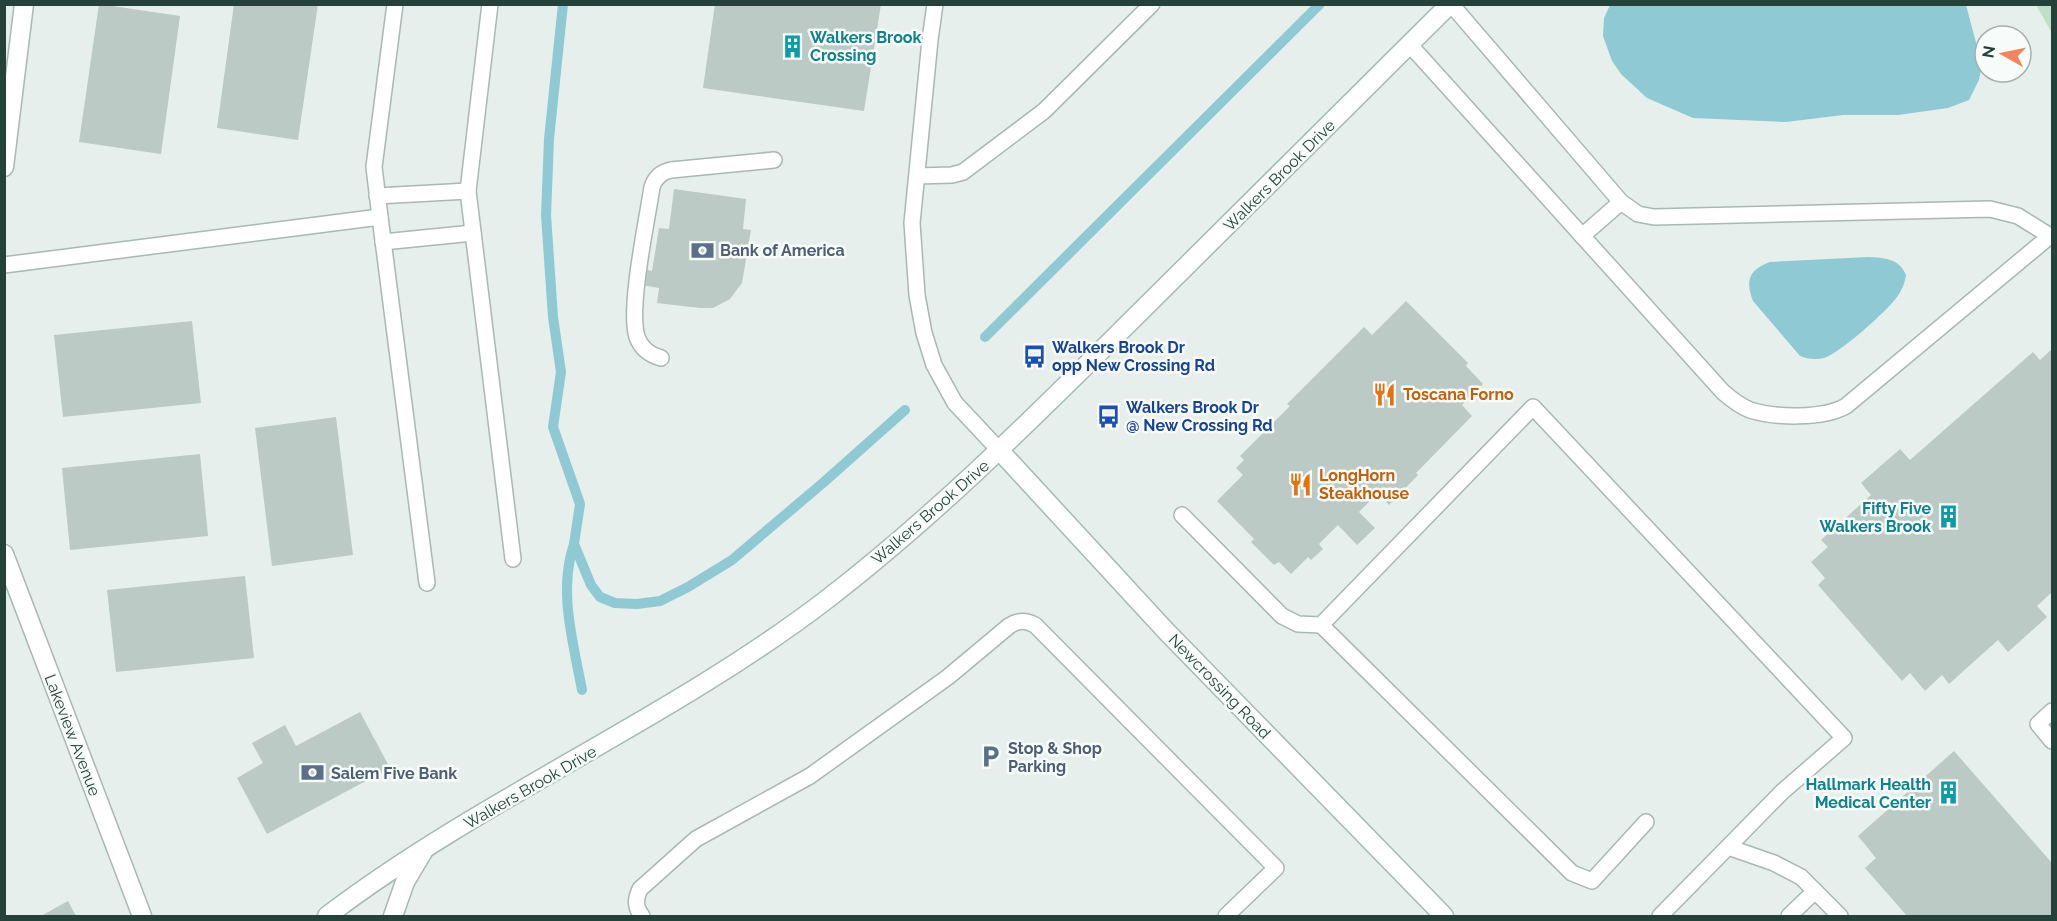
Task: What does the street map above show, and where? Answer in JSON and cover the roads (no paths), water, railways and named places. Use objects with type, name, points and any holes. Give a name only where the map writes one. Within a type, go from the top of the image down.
[{"type":"street","points":[[4,167],[24,4]]},
{"type":"street","name":"Walkers Brook Drive","points":[[327,916],[383,876],[486,811],[675,702],[766,645],[886,553],[1000,451],[1450,4]]},
{"type":"street","name":"Newcrossing Road","points":[[1000,451],[1166,631],[1444,916]]},
{"type":"street","name":"Lakeview Avenue","points":[[4,554],[142,916]]},
{"type":"street","points":[[393,916],[405,882],[424,850]]},
{"type":"lane","points":[[395,4],[374,167],[427,582]]},
{"type":"lane","points":[[490,4],[468,191],[513,559]]},
{"type":"lane","points":[[935,4],[912,223],[917,295],[924,333],[934,365],[955,403],[1000,451]]},
{"type":"lane","points":[[917,176],[952,176],[963,172],[1044,111],[1152,4]]},
{"type":"lane","points":[[1410,45],[1723,392],[1735,402],[1757,411],[1815,416],[1832,413],[1853,401],[2051,237],[2018,216],[1990,209],[1654,217],[1638,214],[1621,202],[1450,4]]},
{"type":"lane","points":[[661,358],[646,351],[640,344],[634,320],[636,292],[652,188],[656,179],[671,170],[774,160]]},
{"type":"lane","points":[[377,196],[468,191]]},
{"type":"lane","points":[[1582,236],[1621,202]]},
{"type":"lane","points":[[4,265],[380,217]]},
{"type":"lane","points":[[383,242],[473,233]]},
{"type":"lane","points":[[1321,625],[1533,407],[1844,738],[1782,792],[1660,916]]},
{"type":"lane","points":[[1182,515],[1282,616],[1298,624],[1321,625],[1572,873],[1592,881],[1646,822]]},
{"type":"lane","points":[[642,916],[636,906],[640,889],[696,839],[810,776],[948,677],[1009,626],[1020,621],[1035,625],[1276,868],[1226,916]]},
{"type":"lane","points":[[2052,711],[2038,724],[2052,741]]},
{"type":"lane","points":[[1728,847],[1774,863],[1801,877],[1840,916]]},
{"type":"lane","points":[[1789,916],[1815,891]]},
{"type":"water","points":[[1610,5],[1966,5],[1973,31],[1973,84],[1977,84],[1969,100],[1948,108],[1898,115],[1843,115],[1786,122],[1693,118],[1647,98],[1621,74],[1612,61],[1603,36],[1604,18]]},
{"type":"water","points":[[1868,257],[1885,259],[1899,265],[1906,275],[1903,286],[1892,303],[1874,321],[1841,348],[1824,358],[1812,359],[1800,356],[1753,301],[1749,282],[1753,272],[1770,262]]},
{"type":"waterway","points":[[563,4],[549,139],[546,215],[553,317],[561,372],[553,427],[580,504],[574,544],[591,585],[600,597],[615,603],[637,604],[660,601],[688,587],[732,560],[905,410]]},
{"type":"waterway","points":[[985,337],[1320,4]]},
{"type":"waterway","points":[[574,544],[569,562],[567,598],[571,635],[582,690]]},
{"type":"place","name":"Walkers Brook Crossing","points":[[792,46]]},
{"type":"place","name":"Bank of America","points":[[702,250]]},
{"type":"place","name":"Walkers Brook Dr opp New Crossing Rd","points":[[1034,356]]},
{"type":"place","name":"Toscana Forno","points":[[1385,394]]},
{"type":"place","name":"Walkers Brook Dr @ New Crossing Rd","points":[[1108,416]]},
{"type":"place","name":"LongHorn Steakhouse","points":[[1301,484]]},
{"type":"place","name":"Fifty Five Walkers Brook","points":[[1949,517]]},
{"type":"place","name":"Stop & Shop Parking","points":[[990,757]]},
{"type":"place","name":"Salem Five Bank","points":[[313,773]]},
{"type":"place","name":"Hallmark Health Medical Center","points":[[1949,793]]}]
